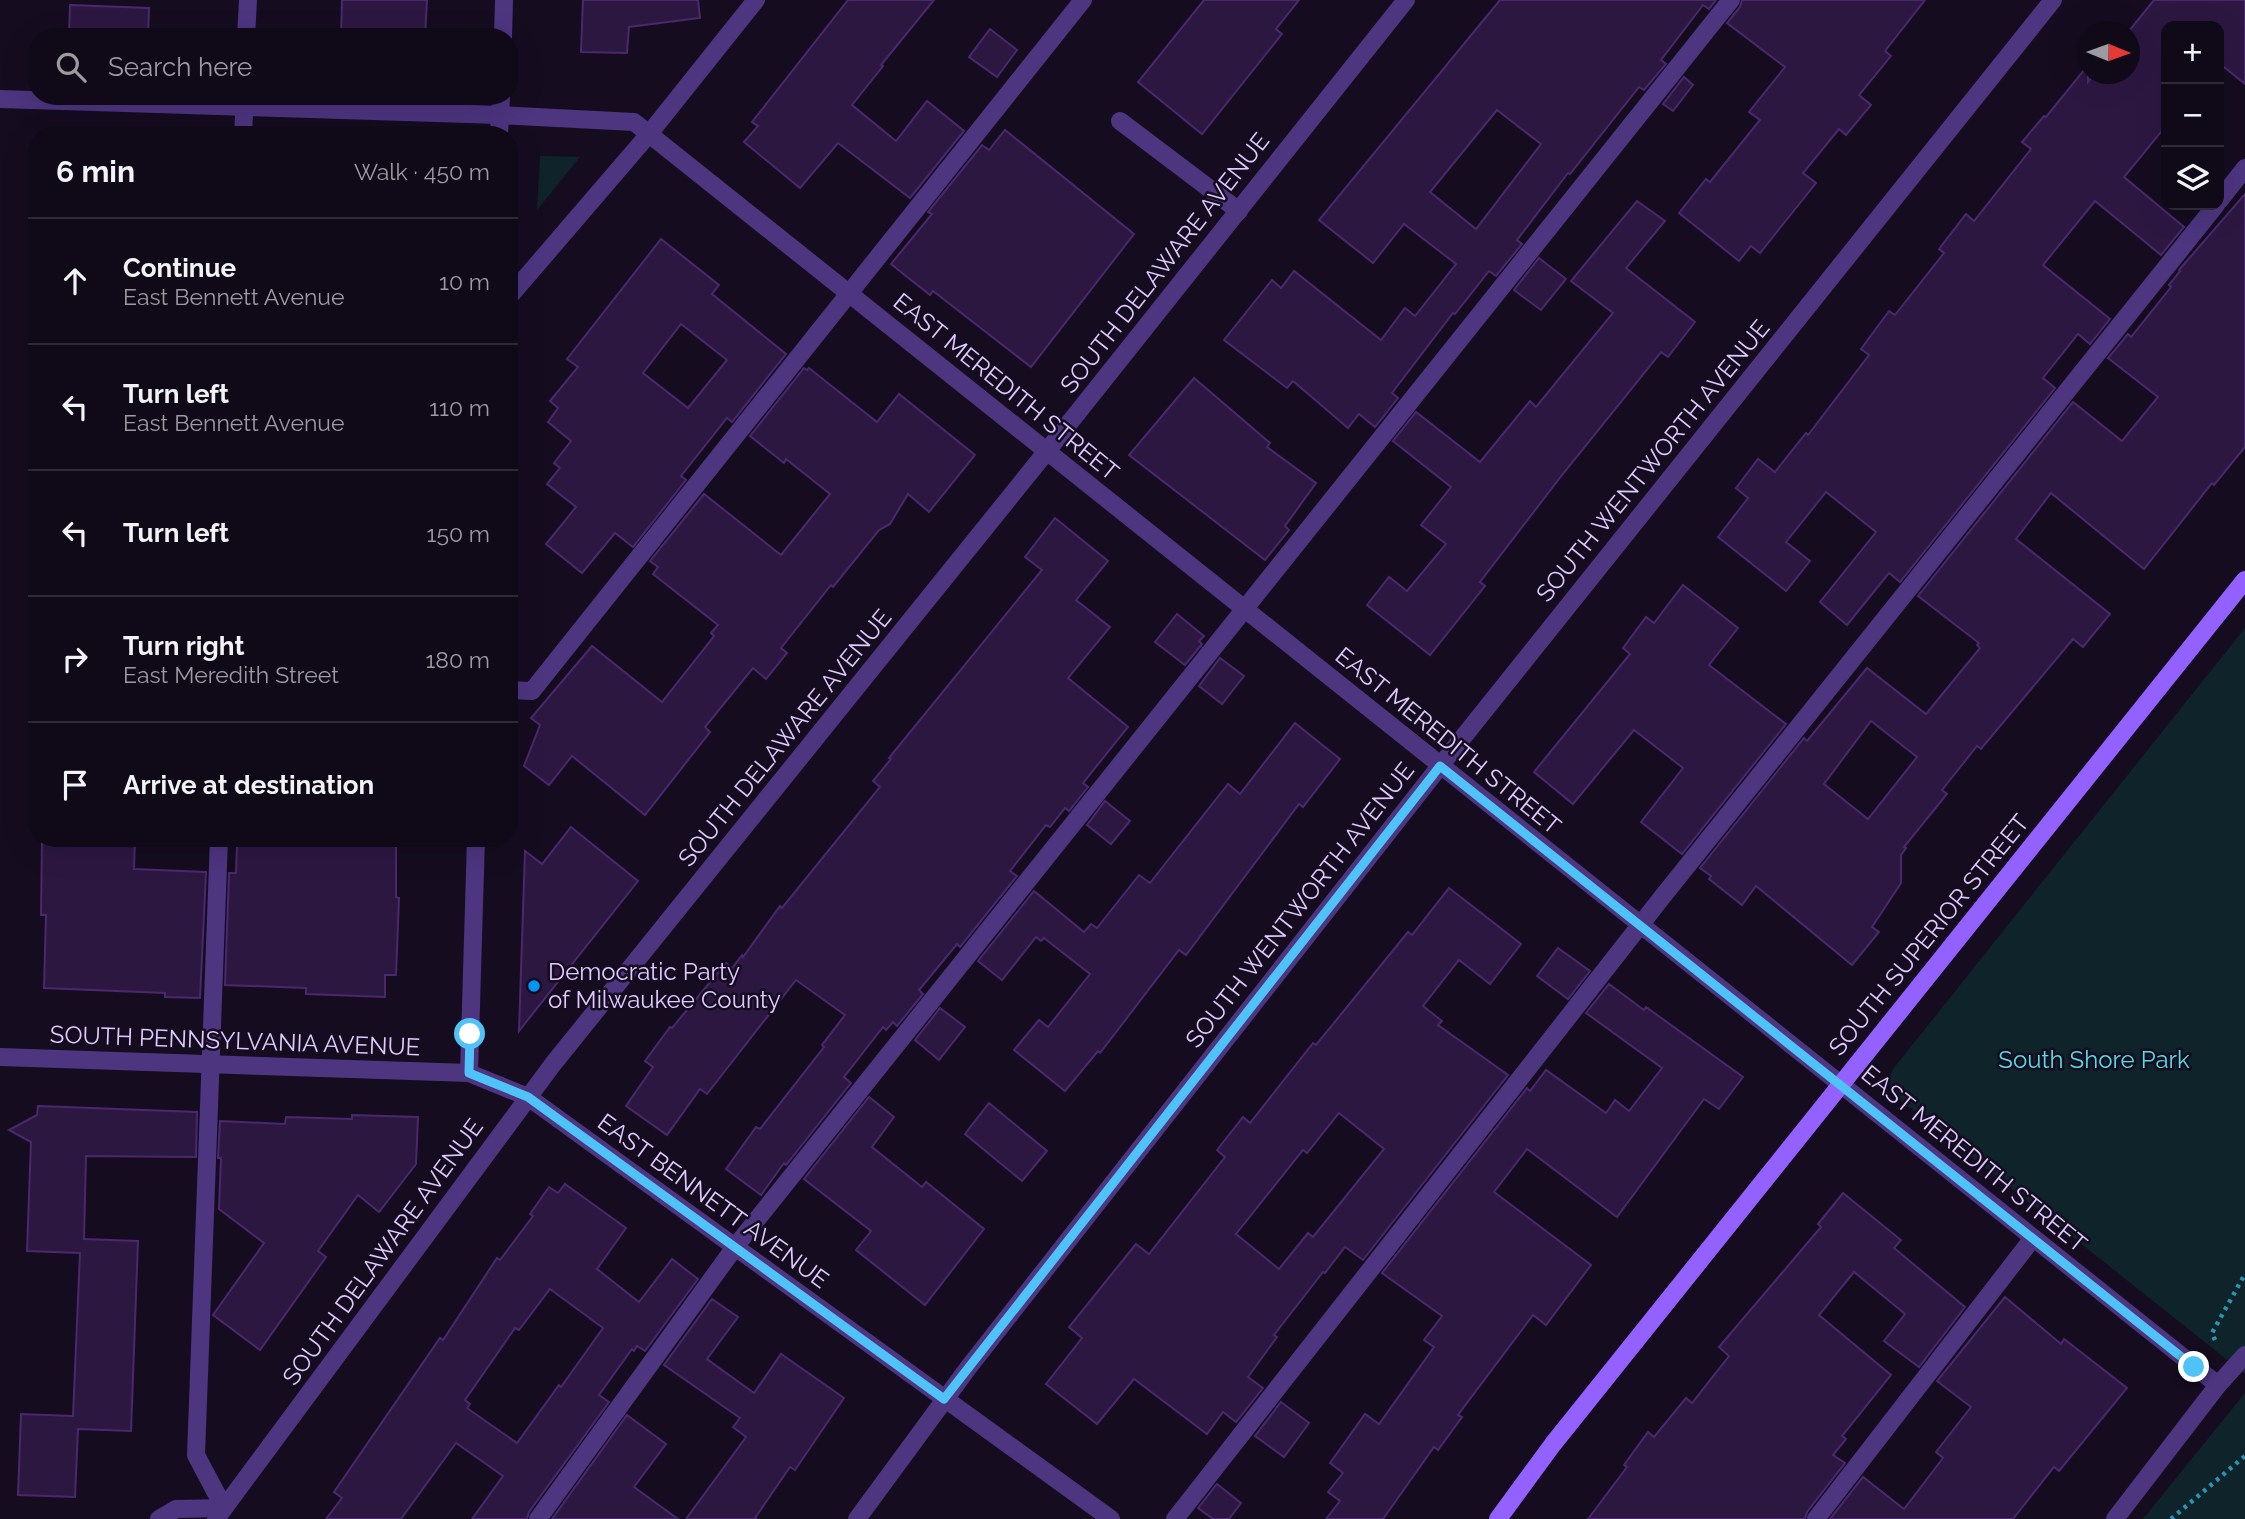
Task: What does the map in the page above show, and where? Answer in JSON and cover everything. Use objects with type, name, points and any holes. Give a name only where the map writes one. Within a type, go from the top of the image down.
[{"type":"street","points":[[246,28],[247,0]]},
{"type":"street","points":[[503,28],[504,0]]},
{"type":"street","points":[[518,287],[649,134],[756,0]]},
{"type":"street","points":[[518,690],[532,691],[1083,0]]},
{"type":"street","name":"SOUTH DELAWARE AVENUE","points":[[220,1513],[528,1097],[1406,0]]},
{"type":"street","points":[[538,1519],[735,1247],[1731,0]]},
{"type":"street","name":"SOUTH WENTWORTH AVENUE","points":[[858,1519],[944,1399],[1440,766],[2053,0]]},
{"type":"street","name":"EAST MEREDITH STREET","points":[[0,99],[28,99]]},
{"type":"street","points":[[243,126],[244,105]]},
{"type":"street","name":"EAST MEREDITH STREET","points":[[317,105],[634,122],[2218,1385]]},
{"type":"street","points":[[499,126],[501,105]]},
{"type":"street","points":[[1120,121],[1239,211]]},
{"type":"street","points":[[2224,194],[2245,168]]},
{"type":"street","points":[[1175,1519],[1640,925],[2211,210]]},
{"type":"street","name":"SOUTH SUPERIOR STREET","points":[[1498,1519],[1553,1444],[2245,580]]},
{"type":"street","points":[[159,1519],[176,1509],[220,1513],[196,1455],[219,847]]},
{"type":"street","points":[[469,1073],[476,847]]},
{"type":"street","name":"SOUTH PENNSYLVANIA AVENUE","points":[[0,1057],[469,1073]]},
{"type":"street","name":"EAST BENNETT AVENUE","points":[[469,1073],[528,1097],[1111,1519]]},
{"type":"street","points":[[1816,1519],[2033,1238]]},
{"type":"street","points":[[2115,1519],[2218,1385],[2245,1355]]},
{"type":"path","points":[[2215,1340],[2212,1333],[2245,1274]]},
{"type":"path","points":[[2171,1519],[2245,1456]]},
{"type":"green space","points":[[540,156],[580,157],[537,210]]},
{"type":"green space","name":"South Shore Park","points":[[2245,628],[2245,1374],[1895,1096],[1889,1083],[1893,1069]]},
{"type":"green space","points":[[2245,1393],[2245,1519],[2143,1519]]},
{"type":"building","points":[[342,0],[427,0],[425,28],[341,28]]},
{"type":"building","points":[[583,0],[698,0],[700,18],[629,27],[627,53],[581,52]]},
{"type":"building","points":[[848,0],[934,0],[852,105],[896,141],[927,101],[964,131],[910,198],[838,143],[800,188],[744,142],[758,126],[752,122]]},
{"type":"building","points":[[1204,0],[1299,0],[1276,29],[1282,34],[1202,134],[1138,82]]},
{"type":"building","points":[[1500,0],[1716,0],[1709,9],[1703,5],[1661,60],[1666,64],[1644,90],[1639,87],[1570,174],[1568,173],[1517,240],[1522,244],[1496,276],[1489,271],[1455,314],[1453,313],[1392,393],[1398,398],[1375,427],[1359,414],[1348,428],[1293,381],[1287,388],[1224,340],[1272,280],[1281,288],[1294,271],[1381,340],[1405,308],[1415,316],[1456,264],[1404,224],[1373,263],[1319,220]],"holes":[[[1497,110],[1541,144],[1476,229],[1430,192]]]},
{"type":"building","points":[[1742,0],[1925,0],[1885,51],[1891,56],[1859,95],[1871,105],[1846,135],[1839,129],[1803,173],[1816,183],[1760,253],[1751,246],[1739,261],[1679,213],[1706,179],[1710,182],[1760,120],[1749,112],[1785,67],[1727,23],[1740,7]]},
{"type":"building","points":[[2154,0],[2245,0],[2245,84],[2224,67],[2224,21],[2161,21],[2161,132],[2124,177],[2184,227],[2161,255],[2095,201],[2043,265],[2110,319],[2090,344],[2078,334],[2043,378],[2055,388],[1900,582],[1889,573],[1847,625],[1820,602],[1876,532],[1826,492],[1786,542],[1810,561],[1786,591],[1718,537],[1748,498],[1736,488],[1758,459],[1775,472],[1806,433],[1808,435],[1869,355],[1861,349],[1889,311],[1895,315],[1944,253],[1939,249],[1966,214],[1974,221],[2031,149],[2022,142],[2077,79],[2077,84],[2140,84],[2140,21],[2137,21]]},
{"type":"building","points":[[70,5],[149,8],[148,28],[69,28]]},
{"type":"building","points":[[990,29],[1017,50],[997,77],[969,57]]},
{"type":"building","points":[[1684,77],[1693,85],[1673,111],[1663,104]]},
{"type":"building","points":[[1005,130],[1134,234],[1031,367],[933,291],[930,295],[891,264],[932,214],[928,212],[982,145],[989,150]]},
{"type":"building","points":[[2245,194],[2245,447],[2214,485],[2212,483],[2144,569],[2051,493],[2016,539],[2110,614],[2083,647],[2073,639],[1981,749],[1977,746],[1942,790],[1947,794],[1904,847],[1906,848],[1901,855],[1901,883],[1872,927],[1879,932],[1852,965],[1756,886],[1742,905],[1709,879],[1711,876],[1700,868],[1804,738],[1807,741],[1867,668],[1926,714],[1980,648],[1977,645],[1979,643],[1918,596],[2073,402],[2122,441],[2158,397],[2108,358],[2128,334],[2131,337],[2171,287],[2169,285]],"holes":[[[1871,721],[1917,757],[1868,819],[1824,784]]]},
{"type":"building","points":[[1637,201],[1665,221],[1626,268],[1695,322],[1668,357],[1661,352],[1562,475],[1480,582],[1485,586],[1430,655],[1367,605],[1389,577],[1407,591],[1446,544],[1421,525],[1451,487],[1393,441],[1416,412],[1480,462],[1530,401],[1536,407],[1613,313],[1571,281]]},
{"type":"building","points":[[661,239],[719,285],[712,294],[786,354],[732,422],[727,418],[681,476],[686,480],[633,547],[615,533],[582,573],[546,544],[576,507],[547,484],[560,468],[554,463],[571,441],[548,422],[558,408],[550,401],[578,367],[567,359]],"holes":[[[681,324],[727,360],[688,408],[643,373]]]},
{"type":"building","points":[[1539,258],[1566,279],[1541,310],[1514,290]]},
{"type":"building","points":[[804,368],[809,368],[877,422],[899,394],[975,455],[929,512],[908,494],[890,524],[879,530],[781,648],[787,653],[766,679],[753,668],[705,727],[710,732],[645,815],[572,756],[549,785],[524,766],[540,725],[531,718],[592,646],[662,702],[714,636],[711,633],[718,625],[653,574],[658,567],[650,561],[704,494],[781,555],[830,494],[786,459],[784,463],[750,436]]},
{"type":"building","points":[[1194,378],[1270,443],[1267,447],[1316,483],[1285,526],[1289,530],[1265,560],[1129,455]]},
{"type":"building","points":[[1055,518],[1108,561],[1076,600],[1110,627],[1068,678],[1128,727],[1083,783],[1088,787],[1069,811],[1065,808],[1050,827],[1046,825],[1010,871],[1017,876],[960,947],[957,944],[919,990],[923,994],[897,1026],[893,1022],[886,1030],[883,1027],[844,1077],[851,1083],[786,1165],[784,1163],[761,1195],[726,1169],[756,1127],[760,1129],[824,1047],[822,1045],[845,1015],[796,980],[707,1094],[700,1089],[667,1135],[626,1106],[653,1067],[645,1061],[670,1027],[672,1028],[726,963],[732,968],[742,955],[743,957],[780,906],[782,908],[880,787],[873,781],[891,759],[889,758],[1042,570],[1025,557]]},
{"type":"building","points":[[1683,585],[1738,628],[1709,665],[1786,724],[1682,854],[1641,822],[1683,768],[1634,730],[1573,804],[1534,772],[1630,654],[1623,648],[1646,617],[1654,623]]},
{"type":"building","points":[[1177,614],[1204,636],[1199,641],[1202,644],[1185,665],[1155,642]]},
{"type":"building","points":[[1220,658],[1244,676],[1222,704],[1199,686]]},
{"type":"building","points":[[1295,723],[1340,759],[1303,807],[1299,804],[1186,955],[1179,950],[1100,1053],[1098,1051],[1065,1091],[1014,1050],[1039,1020],[1048,1027],[1090,974],[1044,938],[1041,941],[1036,937],[1002,980],[978,961],[1034,891],[1084,932],[1091,924],[1097,928],[1139,875],[1150,883],[1228,784],[1240,794]]},
{"type":"building","points":[[1105,801],[1130,821],[1111,844],[1087,825]]},
{"type":"building","points":[[571,827],[638,881],[519,1031],[525,851],[542,864]]},
{"type":"building","points":[[42,847],[135,847],[134,869],[206,872],[200,998],[165,997],[165,993],[44,988],[46,915],[41,915]]},
{"type":"building","points":[[237,847],[396,847],[396,897],[399,898],[396,975],[385,975],[385,997],[306,994],[306,988],[225,985],[229,873],[236,873]]},
{"type":"building","points":[[1449,888],[1521,944],[1490,984],[1459,960],[1423,1006],[1442,1021],[1438,1025],[1508,1075],[1363,1260],[1345,1247],[1325,1273],[1323,1272],[1274,1335],[1277,1337],[1248,1377],[1263,1388],[1236,1422],[1223,1412],[1207,1434],[1134,1379],[1097,1424],[1046,1384],[1082,1338],[1069,1327],[1136,1244],[1149,1254],[1225,1157],[1217,1150],[1243,1117],[1250,1123],[1313,1043],[1316,1045],[1408,932],[1412,935]],"holes":[[[1339,1113],[1384,1149],[1313,1237],[1308,1233],[1279,1269],[1236,1234],[1303,1150],[1307,1153]]]},
{"type":"building","points":[[1558,948],[1590,971],[1568,999],[1537,976]]},
{"type":"building","points":[[1609,984],[1644,1010],[1646,1007],[1743,1077],[1719,1109],[1704,1099],[1617,1217],[1527,1149],[1494,1192],[1591,1265],[1546,1325],[1533,1315],[1458,1415],[1462,1417],[1438,1450],[1434,1447],[1383,1519],[1326,1519],[1340,1501],[1328,1492],[1343,1473],[1330,1463],[1365,1414],[1379,1424],[1434,1347],[1424,1340],[1442,1316],[1382,1273],[1527,1088],[1530,1091],[1546,1070],[1606,1113],[1615,1100],[1629,1111],[1662,1068],[1586,1013]]},
{"type":"building","points":[[940,1008],[965,1027],[939,1060],[915,1040]]},
{"type":"building","points":[[869,1097],[894,1117],[872,1147],[922,1187],[926,1182],[984,1229],[925,1305],[856,1250],[871,1231],[804,1179]]},
{"type":"building","points":[[989,1103],[1047,1151],[1022,1181],[965,1134]]},
{"type":"building","points":[[38,1106],[197,1112],[196,1157],[86,1156],[84,1239],[138,1241],[131,1431],[78,1429],[75,1497],[18,1495],[21,1414],[73,1416],[80,1253],[27,1251],[31,1142],[9,1130],[37,1115]]},
{"type":"building","points":[[352,1115],[418,1117],[416,1164],[379,1212],[358,1195],[318,1251],[326,1257],[260,1350],[213,1315],[264,1243],[219,1209],[220,1121],[285,1124],[286,1117],[352,1119]]},
{"type":"building","points":[[565,1184],[626,1228],[597,1269],[639,1302],[672,1259],[698,1279],[645,1351],[637,1346],[634,1351],[632,1349],[599,1395],[609,1402],[529,1512],[527,1519],[472,1519],[503,1476],[456,1443],[401,1519],[326,1519],[342,1498],[334,1492],[440,1338],[443,1340],[497,1258],[500,1260],[533,1216],[530,1214],[549,1187],[558,1193]],"holes":[[[550,1289],[603,1328],[517,1443],[467,1408],[470,1404],[465,1400],[515,1328],[519,1330]]]},
{"type":"building","points":[[1843,1193],[1901,1240],[1894,1248],[1965,1307],[1919,1367],[1884,1341],[1905,1314],[1854,1272],[1819,1315],[1891,1375],[1842,1436],[1846,1439],[1833,1455],[1845,1463],[1807,1512],[1805,1519],[1588,1519],[1627,1467],[1624,1465],[1648,1432],[1654,1437],[1686,1398],[1692,1403],[1729,1356],[1719,1347],[1821,1227],[1818,1224]]},
{"type":"building","points":[[2005,1297],[2061,1344],[2064,1339],[2127,1388],[2059,1471],[2054,1467],[2013,1519],[1830,1519],[1863,1477],[1904,1509],[1943,1458],[1936,1452],[1971,1407],[1937,1381]]},
{"type":"building","points":[[712,1299],[738,1317],[707,1359],[754,1393],[781,1354],[844,1398],[795,1470],[790,1467],[755,1518],[757,1519],[686,1519],[746,1437],[733,1427],[740,1418],[664,1365]]},
{"type":"building","points":[[1281,1402],[1309,1423],[1284,1457],[1255,1436]]},
{"type":"building","points":[[627,1415],[666,1444],[634,1487],[678,1519],[552,1519]]},
{"type":"building","points":[[1217,1484],[1241,1503],[1229,1519],[1213,1519],[1198,1508]]},
{"type":"place","name":"Democratic Party of Milwaukee County","points":[[534,986]]},
{"type":"route","points":[[470,1034],[469,1073],[528,1097],[944,1399],[1440,766],[2194,1367]]}]
